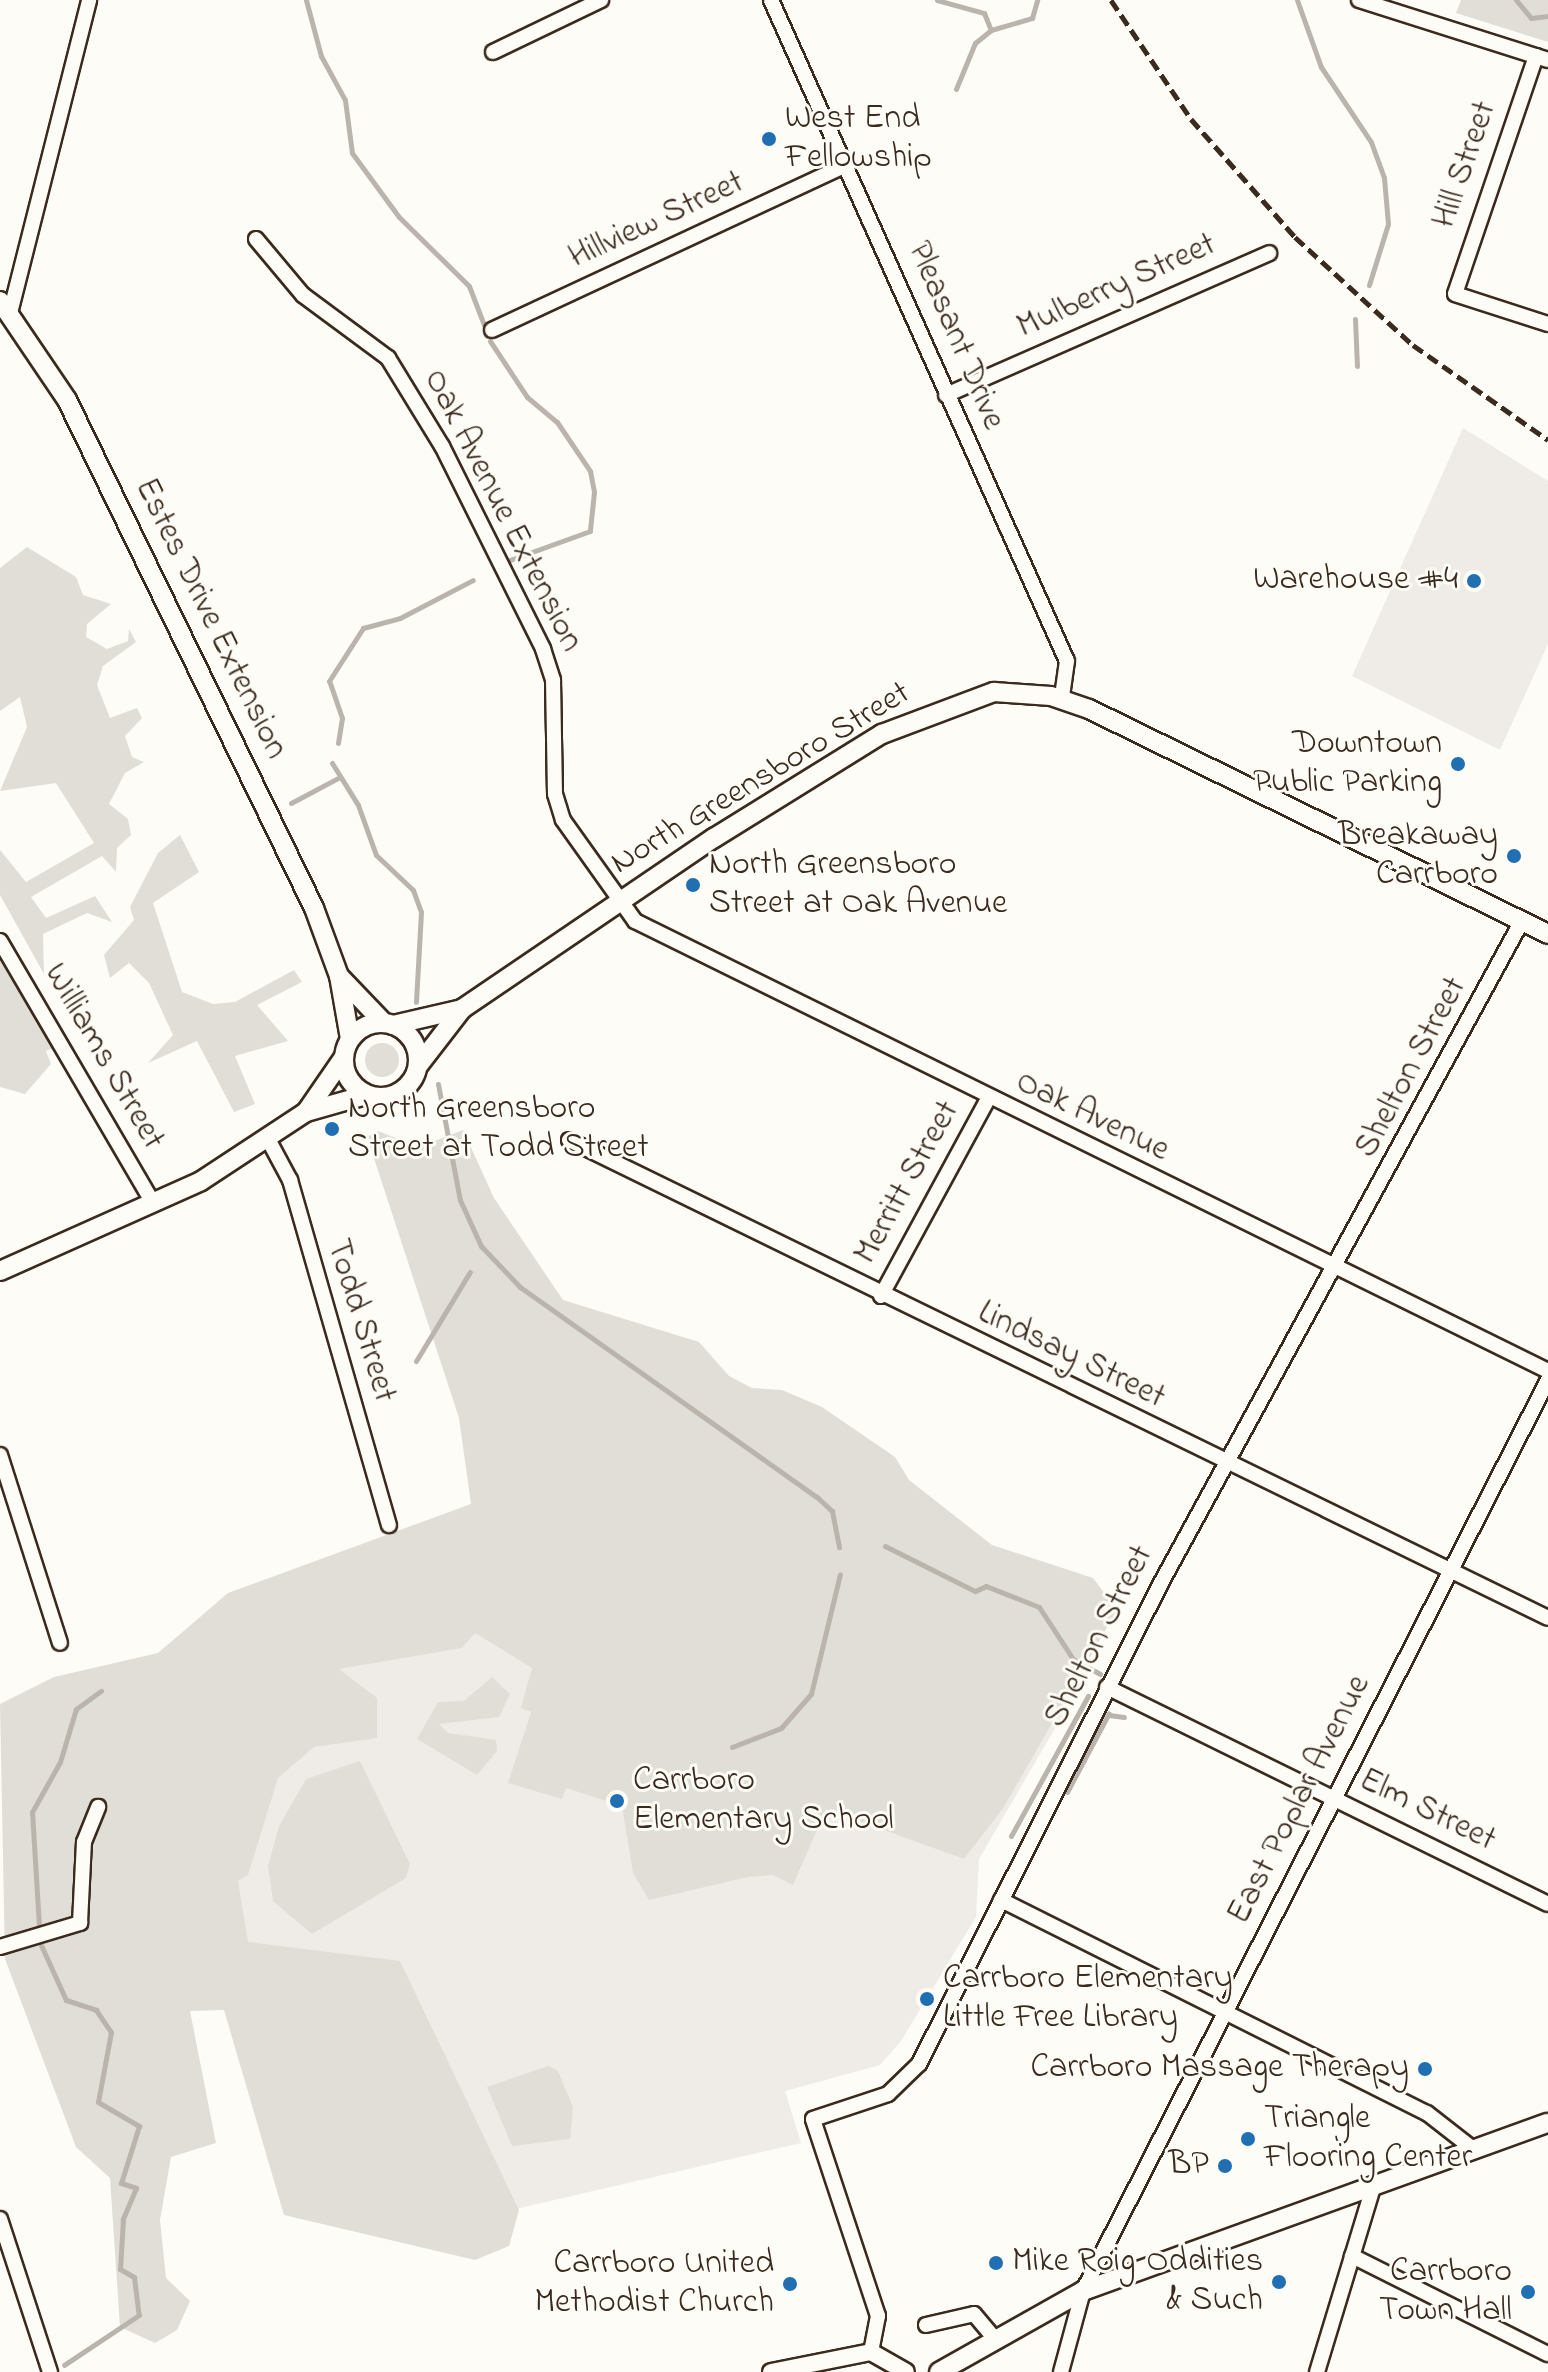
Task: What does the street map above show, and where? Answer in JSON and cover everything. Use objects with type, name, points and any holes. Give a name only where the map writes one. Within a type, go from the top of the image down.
[{"type":"main road","name":"Estes Drive Extension","points":[[5,307],[67,400],[162,589],[314,908],[339,976],[347,1048]]},
{"type":"main road","name":"North Greensboro Street","points":[[418,1066],[462,1009],[619,903],[914,718],[994,692],[1062,698],[1548,934]]},
{"type":"main road","name":"Estes Drive Extension","points":[[339,976],[388,1024]]},
{"type":"main road","name":"North Greensboro Street","points":[[388,1024],[462,1009]]},
{"type":"main road","points":[[0,1271],[153,1203],[268,1139],[306,1112],[366,1095],[402,1091],[418,1066],[410,1036],[388,1024],[347,1048],[306,1112]]},
{"type":"main road","points":[[347,1048],[349,1079],[366,1095]]},
{"type":"main road","points":[[939,2372],[1083,2291],[1548,2123]]},
{"type":"street","points":[[5,307],[89,0]]},
{"type":"street","points":[[493,52],[601,0]]},
{"type":"street","name":"Pleasant Drive","points":[[771,0],[1067,661],[1062,698]]},
{"type":"street","points":[[1359,0],[1542,58]]},
{"type":"street","name":"Hill Street","points":[[1542,58],[1455,294],[1548,324]]},
{"type":"street","name":"Hillview Street","points":[[492,330],[846,165]]},
{"type":"street","name":"Oak Avenue Extension","points":[[256,239],[303,295],[388,358],[442,446],[543,649],[553,680],[555,794],[563,820],[619,903]]},
{"type":"street","name":"Mulberry Street","points":[[946,395],[1269,253]]},
{"type":"street","name":"Oak Avenue","points":[[619,903],[659,935],[1335,1270],[1548,1371]]},
{"type":"street","name":"Shelton Street","points":[[871,2352],[878,2316],[813,2119],[870,2104],[905,2081],[1224,1464],[1335,1270],[1522,921]]},
{"type":"street","name":"Williams Street","points":[[0,941],[153,1203]]},
{"type":"street","name":"Merritt Street","points":[[881,1296],[988,1099]]},
{"type":"street","name":"Todd Street","points":[[268,1139],[290,1180],[389,1525]]},
{"type":"street","name":"Lindsay Street","points":[[569,1140],[1448,1575],[1463,1574],[1548,1618]]},
{"type":"street","name":"East Poplar Avenue","points":[[1061,2372],[1083,2291],[1548,1380]]},
{"type":"street","points":[[0,1455],[60,1643]]},
{"type":"street","name":"Elm Street","points":[[1107,1687],[1548,1904]]},
{"type":"street","points":[[0,1947],[80,1923],[84,1842],[98,1807]]},
{"type":"street","points":[[1001,1900],[1227,2009],[1427,2113],[1473,2149]]},
{"type":"street","points":[[1317,2372],[1374,2184]]},
{"type":"street","points":[[0,2219],[50,2372]]},
{"type":"street","points":[[1352,2256],[1548,2354]]},
{"type":"street","points":[[926,2325],[974,2314],[996,2340]]},
{"type":"street","points":[[771,2372],[871,2352],[906,2372]]},
{"type":"shaded area","points":[[1461,0],[1548,0],[1548,42],[1456,13]]},
{"type":"shaded area","points":[[1463,428],[1548,481],[1548,644],[1500,750],[1352,676]]},
{"type":"shaded area","points":[[27,547],[76,577],[83,595],[111,604],[87,624],[86,637],[107,649],[128,641],[129,629],[136,642],[103,666],[97,685],[110,718],[137,708],[142,718],[125,736],[132,757],[144,762],[125,773],[109,804],[128,819],[131,835],[117,848],[116,872],[102,856],[31,897],[46,918],[95,896],[112,922],[87,913],[43,934],[44,974],[0,895],[0,850],[26,882],[94,843],[56,783],[0,791],[27,727],[20,697],[0,711],[0,568]]},
{"type":"shaded area","points":[[180,835],[199,872],[153,903],[182,992],[213,1004],[235,1002],[294,970],[302,982],[257,1005],[288,1041],[235,1056],[255,1104],[234,1112],[197,1041],[148,1063],[173,1035],[149,983],[129,963],[110,978],[104,955],[134,920],[130,907],[158,853]]},
{"type":"shaded area","points":[[0,960],[53,1048],[46,1051],[51,1064],[25,1094],[0,1087]]},
{"type":"shaded area","points":[[382,1043],[394,1048],[399,1060],[394,1072],[382,1077],[370,1072],[365,1060],[370,1048]]},
{"type":"shaded area","points":[[463,1130],[494,1198],[563,1300],[699,1342],[729,1376],[752,1388],[782,1390],[822,1407],[895,1457],[909,1480],[992,1545],[1093,1578],[1117,1610],[1004,1807],[964,1859],[826,1809],[793,1885],[773,1875],[748,1877],[649,1900],[633,1873],[622,1806],[566,1788],[562,1799],[508,1783],[531,1712],[521,1708],[532,1668],[475,1633],[462,1648],[339,1669],[377,1698],[377,1738],[314,1747],[278,1778],[248,1875],[238,1881],[248,1942],[400,1961],[519,2210],[509,2246],[475,2260],[284,2215],[224,2010],[190,2011],[216,2143],[171,2157],[160,2220],[166,2278],[190,2301],[177,2330],[155,2343],[120,2327],[110,2178],[76,2147],[5,1959],[0,1704],[54,1677],[158,1653],[228,1593],[471,1504],[459,1418],[367,1137],[378,1131],[419,1147]]},
{"type":"shaded area","name":"Carrboro Elementary School","points":[[253,1623],[976,1644],[1079,1687],[979,1859],[976,1917],[901,2041],[880,2065],[785,2091],[801,2143],[503,2212],[250,1983],[199,1677]]},
{"type":"shaded area","points":[[492,1677],[510,1694],[499,1717],[439,1724],[448,1733],[496,1740],[497,1751],[477,1775],[417,1739],[438,1702],[464,1701]]},
{"type":"shaded area","points":[[360,1761],[410,1864],[406,1878],[312,1934],[273,1901],[268,1866],[279,1826],[306,1779]]},
{"type":"shaded area","points":[[548,2066],[558,2071],[573,2107],[570,2139],[512,2146],[487,2087]]},
{"type":"waterway","points":[[306,0],[321,56],[345,100],[352,153],[399,217],[469,286],[484,325]]},
{"type":"waterway","points":[[937,0],[984,13],[991,30]]},
{"type":"waterway","points":[[956,89],[975,43],[991,30],[1032,18],[1037,0]]},
{"type":"waterway","points":[[1297,0],[1321,67],[1371,142],[1384,178],[1388,224],[1369,285]]},
{"type":"waterway","points":[[1516,0],[1531,18],[1548,16]]},
{"type":"waterway","points":[[1355,319],[1357,366]]},
{"type":"waterway","points":[[490,341],[527,397],[557,422],[590,471],[594,492],[590,531],[507,561]]},
{"type":"waterway","points":[[338,743],[342,718],[329,681],[363,628],[400,618],[473,580]]},
{"type":"waterway","points":[[332,763],[358,805],[376,855],[413,890],[421,912],[416,1002]]},
{"type":"waterway","points":[[291,803],[338,778]]},
{"type":"waterway","points":[[438,1084],[460,1200],[481,1246],[520,1287],[817,1497],[832,1511],[839,1547]]},
{"type":"waterway","points":[[416,1361],[470,1272]]},
{"type":"waterway","points":[[885,1546],[975,1591],[986,1586],[1039,1607],[1073,1659],[1100,1674]]},
{"type":"waterway","points":[[732,1747],[781,1728],[811,1694],[840,1574]]},
{"type":"waterway","points":[[39,1926],[32,1812],[60,1762],[76,1709],[101,1691]]},
{"type":"waterway","points":[[1011,1836],[1088,1696]]},
{"type":"waterway","points":[[1067,1792],[1109,1713]]},
{"type":"waterway","points":[[1109,1715],[1124,1717]]},
{"type":"waterway","points":[[41,1945],[66,2000],[96,2010],[111,2032],[98,2102],[139,2126],[121,2183],[136,2188],[123,2219],[120,2269],[134,2277],[139,2315],[64,2365]]},
{"type":"railway","points":[[1111,0],[1191,119],[1295,237],[1413,345],[1548,440]]},
{"type":"place","name":"West End Fellowship","points":[[769,139]]},
{"type":"place","name":"Warehouse #4","points":[[1474,581]]},
{"type":"place","name":"Downtown Public Parking","points":[[1458,764]]},
{"type":"place","name":"Breakaway Carrboro","points":[[1514,856]]},
{"type":"place","name":"North Greensboro Street at Oak Avenue","points":[[693,885]]},
{"type":"place","name":"North Greensboro Street at Todd Street","points":[[332,1129]]},
{"type":"place","name":"Carrboro Elementary School","points":[[617,1801]]},
{"type":"place","name":"Carrboro Elementary Little Free Library","points":[[927,1999]]},
{"type":"place","name":"Carrboro Massage Therapy","points":[[1425,2069]]},
{"type":"place","name":"Triangle Flooring Center","points":[[1248,2139]]},
{"type":"place","name":"BP","points":[[1225,2166]]},
{"type":"place","name":"Mike Roig","points":[[996,2263]]},
{"type":"place","name":"Oddities & Such","points":[[1279,2282]]},
{"type":"place","name":"Carrboro United Methodist Church","points":[[790,2284]]},
{"type":"place","name":"Carrboro Town Hall","points":[[1528,2292]]}]
